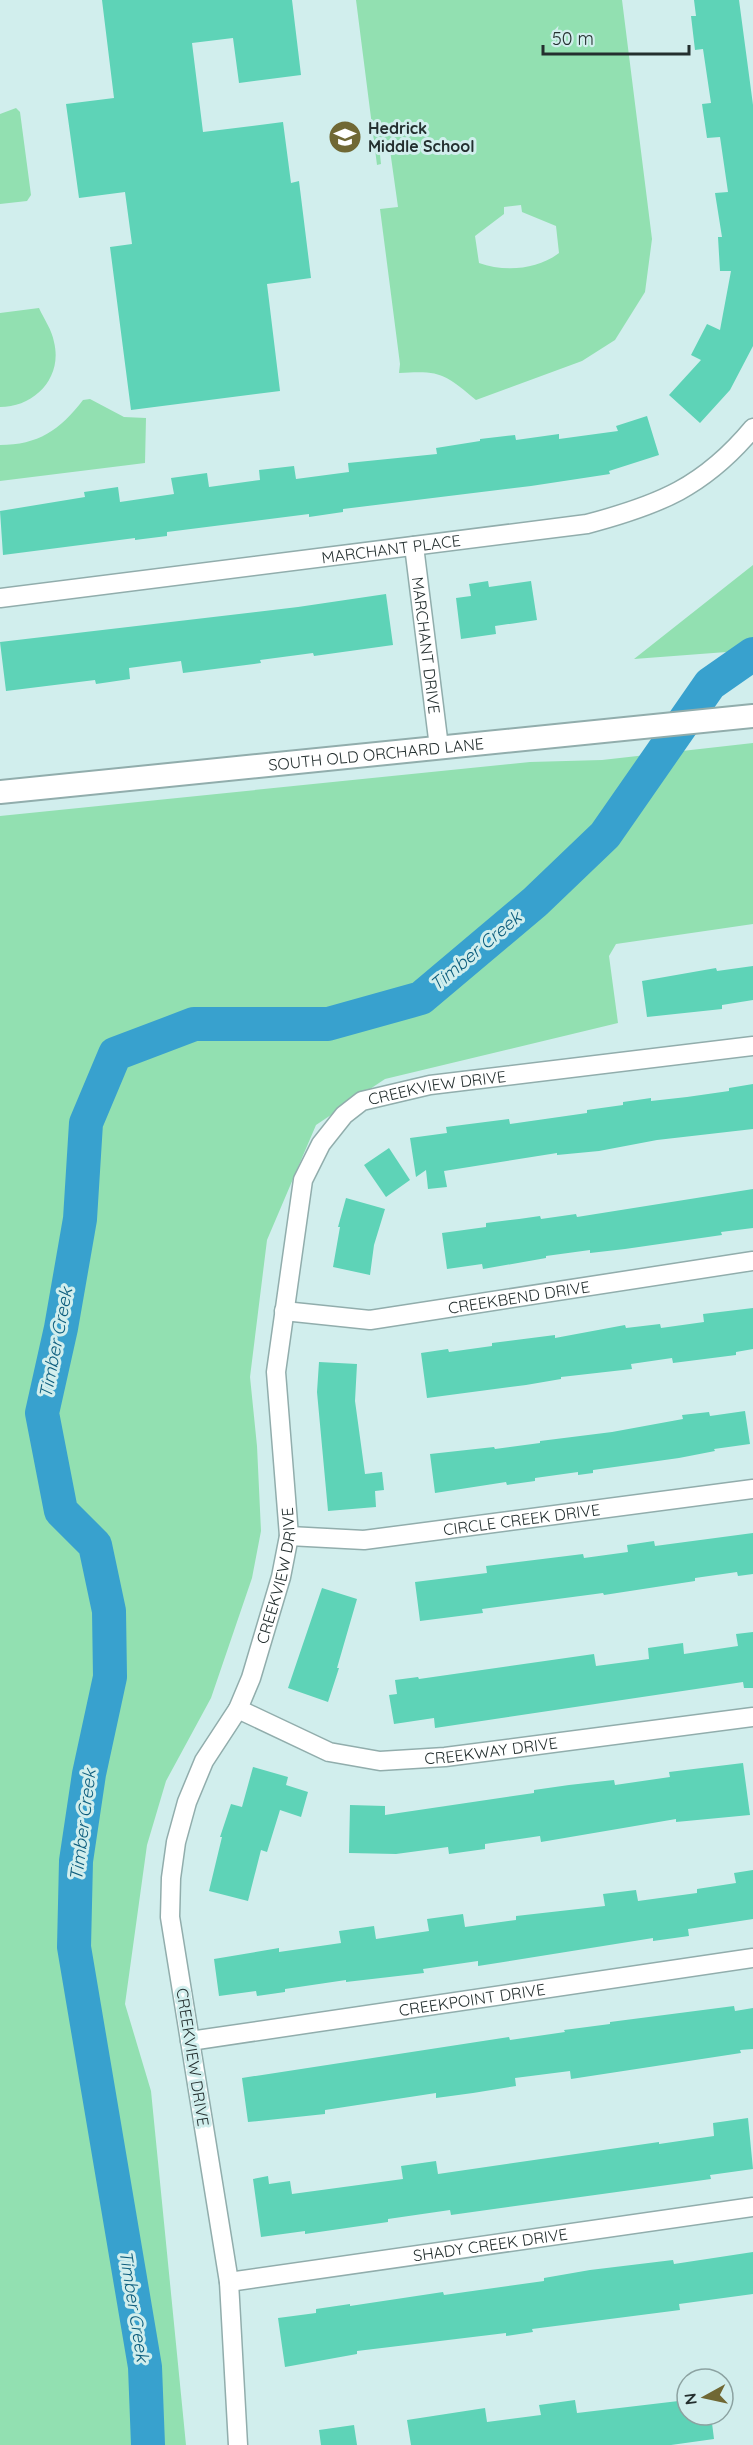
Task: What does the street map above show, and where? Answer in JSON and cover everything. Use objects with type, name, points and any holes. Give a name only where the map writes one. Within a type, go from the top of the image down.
[{"type":"street","name":"MARCHANT PLACE","points":[[0,598],[587,524],[639,510],[686,488],[731,455],[753,428]]},
{"type":"street","name":"MARCHANT DRIVE","points":[[414,546],[439,747]]},
{"type":"street","name":"SOUTH OLD ORCHARD LANE","points":[[0,792],[753,716]]},
{"type":"street","name":"CREEKVIEW DRIVE","points":[[238,2445],[229,2282],[170,1917],[171,1878],[176,1842],[187,1802],[204,1761],[238,1709],[251,1677],[278,1588],[289,1536],[276,1372],[303,1180],[321,1144],[344,1115],[362,1101],[430,1085],[753,1046]]},
{"type":"street","name":"CREEKBEND DRIVE","points":[[284,1311],[370,1320],[753,1261]]},
{"type":"street","name":"CIRCLE CREEK DRIVE","points":[[289,1536],[364,1540],[753,1489]]},
{"type":"street","name":"CREEKWAY DRIVE","points":[[238,1709],[329,1752],[380,1761],[445,1757],[753,1718]]},
{"type":"street","name":"CREEKPOINT DRIVE","points":[[190,2042],[753,1958]]},
{"type":"street","name":"SHADY CREEK DRIVE","points":[[229,2282],[753,2207]]},
{"type":"green space","points":[[356,0],[622,0],[652,239],[645,292],[615,340],[582,361],[476,400],[457,384],[434,373],[399,373],[400,364],[380,209],[398,207],[389,143],[379,145],[381,164],[377,165]],"holes":[[[521,205],[522,212],[556,226],[559,253],[541,263],[520,268],[499,268],[479,263],[475,236],[504,214],[504,207]]]},
{"type":"green space","points":[[16,108],[20,112],[31,195],[27,201],[0,204],[0,114]]},
{"type":"green space","points":[[39,308],[54,342],[56,355],[50,378],[43,388],[24,402],[0,407],[0,313]]},
{"type":"green space","points":[[90,399],[124,417],[146,418],[145,463],[0,481],[0,445],[26,442],[47,434],[66,420],[83,400]]},
{"type":"green space","points":[[753,565],[753,650],[634,659]]},
{"type":"green space","points":[[753,743],[753,924],[616,944],[609,956],[618,1023],[385,1079],[316,1125],[267,1240],[250,1377],[257,1446],[261,1531],[252,1578],[211,1698],[166,1781],[147,1845],[125,2004],[151,2091],[186,2445],[0,2445],[0,816],[530,762],[602,760]]},
{"type":"building","points":[[102,0],[292,0],[301,75],[239,83],[233,38],[192,43],[203,132],[283,122],[291,183],[299,181],[311,278],[267,284],[280,391],[131,410],[110,247],[132,244],[125,192],[79,198],[66,104],[114,98]]},
{"type":"building","points":[[694,0],[739,0],[753,105],[753,346],[730,390],[700,423],[669,395],[701,360],[691,355],[707,324],[720,330],[731,271],[720,271],[718,237],[722,237],[715,193],[728,192],[720,137],[707,138],[702,104],[711,103],[703,49],[695,50],[691,16],[696,16]]},
{"type":"building","points":[[647,416],[659,455],[609,471],[610,474],[343,509],[343,512],[309,517],[309,514],[167,532],[167,536],[3,555],[0,511],[85,497],[84,492],[118,487],[120,502],[174,494],[171,478],[207,473],[209,487],[260,480],[259,470],[294,466],[296,479],[349,472],[348,463],[437,454],[436,448],[480,441],[480,439],[515,435],[516,440],[559,434],[559,439],[618,431],[616,426]]},
{"type":"building","points":[[488,581],[489,587],[531,581],[537,620],[495,626],[496,634],[461,639],[456,598],[471,596],[469,584]]},
{"type":"building","points":[[386,594],[393,645],[314,656],[313,653],[260,660],[261,663],[183,673],[181,661],[129,668],[130,679],[96,684],[95,680],[6,691],[0,642],[298,607]]},
{"type":"building","points":[[753,966],[753,1000],[722,1005],[722,1009],[647,1017],[642,981],[716,968],[717,971]]},
{"type":"building","points":[[753,1084],[753,1129],[657,1140],[599,1151],[557,1155],[557,1153],[444,1171],[447,1187],[428,1189],[426,1170],[416,1177],[410,1138],[447,1133],[446,1127],[509,1119],[510,1124],[587,1113],[587,1110],[623,1105],[623,1102],[651,1098],[651,1101],[687,1097],[729,1091],[729,1088]]},
{"type":"building","points":[[389,1148],[410,1180],[386,1197],[364,1165]]},
{"type":"building","points":[[753,1189],[753,1228],[721,1232],[722,1235],[625,1249],[590,1253],[590,1250],[546,1256],[546,1258],[483,1269],[482,1264],[447,1269],[442,1233],[486,1227],[486,1223],[540,1216],[541,1219],[576,1214],[577,1217]]},
{"type":"building","points":[[346,1198],[385,1209],[374,1245],[370,1275],[333,1267],[340,1227],[338,1227]]},
{"type":"building","points":[[753,1308],[753,1349],[736,1352],[736,1355],[673,1363],[672,1358],[631,1364],[632,1369],[561,1377],[561,1379],[526,1385],[427,1398],[421,1353],[448,1349],[449,1352],[492,1346],[492,1343],[555,1335],[555,1338],[625,1325],[626,1328],[660,1324],[661,1328],[704,1322],[703,1314]]},
{"type":"building","points":[[319,1362],[357,1364],[355,1401],[365,1474],[382,1472],[384,1490],[375,1491],[376,1507],[328,1511],[317,1392]]},
{"type":"building","points":[[745,1411],[750,1444],[714,1449],[715,1451],[679,1458],[593,1470],[593,1473],[578,1475],[578,1472],[535,1478],[535,1481],[507,1485],[506,1482],[435,1493],[430,1454],[494,1447],[495,1449],[612,1432],[683,1419],[682,1415],[709,1412],[710,1416]]},
{"type":"building","points":[[753,1533],[753,1574],[738,1576],[737,1572],[695,1578],[695,1581],[604,1595],[603,1593],[482,1609],[483,1613],[420,1621],[415,1582],[487,1573],[486,1566],[583,1554],[584,1558],[628,1552],[627,1545],[654,1541],[655,1546]]},
{"type":"building","points":[[322,1588],[357,1599],[328,1702],[288,1688]]},
{"type":"building","points":[[753,1632],[753,1688],[744,1688],[743,1682],[435,1728],[434,1718],[394,1724],[389,1695],[397,1694],[395,1680],[418,1677],[419,1679],[594,1654],[596,1666],[649,1659],[648,1648],[683,1643],[684,1654],[738,1646],[736,1634]]},
{"type":"building","points":[[743,1763],[750,1815],[676,1822],[676,1819],[541,1842],[540,1836],[485,1844],[485,1849],[449,1854],[448,1847],[396,1854],[349,1853],[350,1805],[385,1806],[385,1815],[534,1793],[534,1790],[569,1785],[614,1780],[615,1785],[670,1777],[669,1772]]},
{"type":"building","points":[[253,1767],[288,1777],[286,1785],[308,1792],[301,1817],[280,1810],[267,1852],[261,1850],[248,1901],[209,1891],[222,1837],[220,1837],[231,1804],[242,1807]]},
{"type":"building","points":[[753,1870],[753,1919],[688,1929],[689,1936],[653,1941],[653,1938],[478,1966],[478,1961],[423,1969],[424,1973],[346,1982],[346,1980],[285,1989],[285,1992],[257,1996],[256,1991],[219,1996],[214,1959],[279,1948],[279,1952],[341,1943],[339,1931],[374,1926],[376,1939],[429,1931],[427,1919],[463,1914],[465,1927],[516,1920],[516,1916],[605,1906],[603,1894],[636,1890],[638,1901],[697,1893],[697,1889],[736,1883],[734,1873]]},
{"type":"building","points":[[734,2006],[735,2011],[753,2008],[753,2049],[740,2050],[741,2053],[571,2079],[570,2071],[515,2078],[516,2086],[436,2098],[436,2093],[325,2110],[325,2114],[248,2122],[242,2078],[509,2037],[510,2040],[565,2032],[564,2030],[610,2024],[610,2022]]},
{"type":"building","points":[[748,2118],[753,2169],[710,2175],[711,2179],[451,2215],[450,2210],[305,2234],[305,2231],[261,2237],[253,2179],[268,2176],[269,2184],[290,2181],[292,2194],[403,2179],[401,2166],[436,2161],[438,2174],[714,2136],[713,2123]]},
{"type":"building","points":[[753,2252],[753,2294],[679,2304],[680,2310],[532,2329],[533,2332],[506,2336],[506,2333],[357,2351],[357,2354],[285,2367],[278,2318],[316,2313],[316,2309],[350,2304],[350,2306],[443,2292],[444,2295],[544,2281],[544,2278],[590,2270],[673,2260],[674,2264]]},
{"type":"building","points":[[575,2400],[577,2413],[675,2401],[675,2427],[712,2427],[714,2439],[671,2445],[411,2445],[407,2420],[485,2408],[487,2422],[541,2415],[539,2405]]},
{"type":"building","points":[[354,2425],[357,2445],[321,2445],[319,2430]]},
{"type":"waterway","name":"Timber Creek","points":[[148,2445],[145,2367],[74,1947],[76,1861],[89,1774],[110,1677],[109,1611],[95,1545],[61,1511],[42,1413],[61,1328],[80,1219],[86,1123],[115,1054],[194,1024],[328,1024],[421,998],[535,902],[605,835],[710,684],[753,654]]},
{"type":"place","name":"Hedrick Middle School","points":[[345,137]]}]
